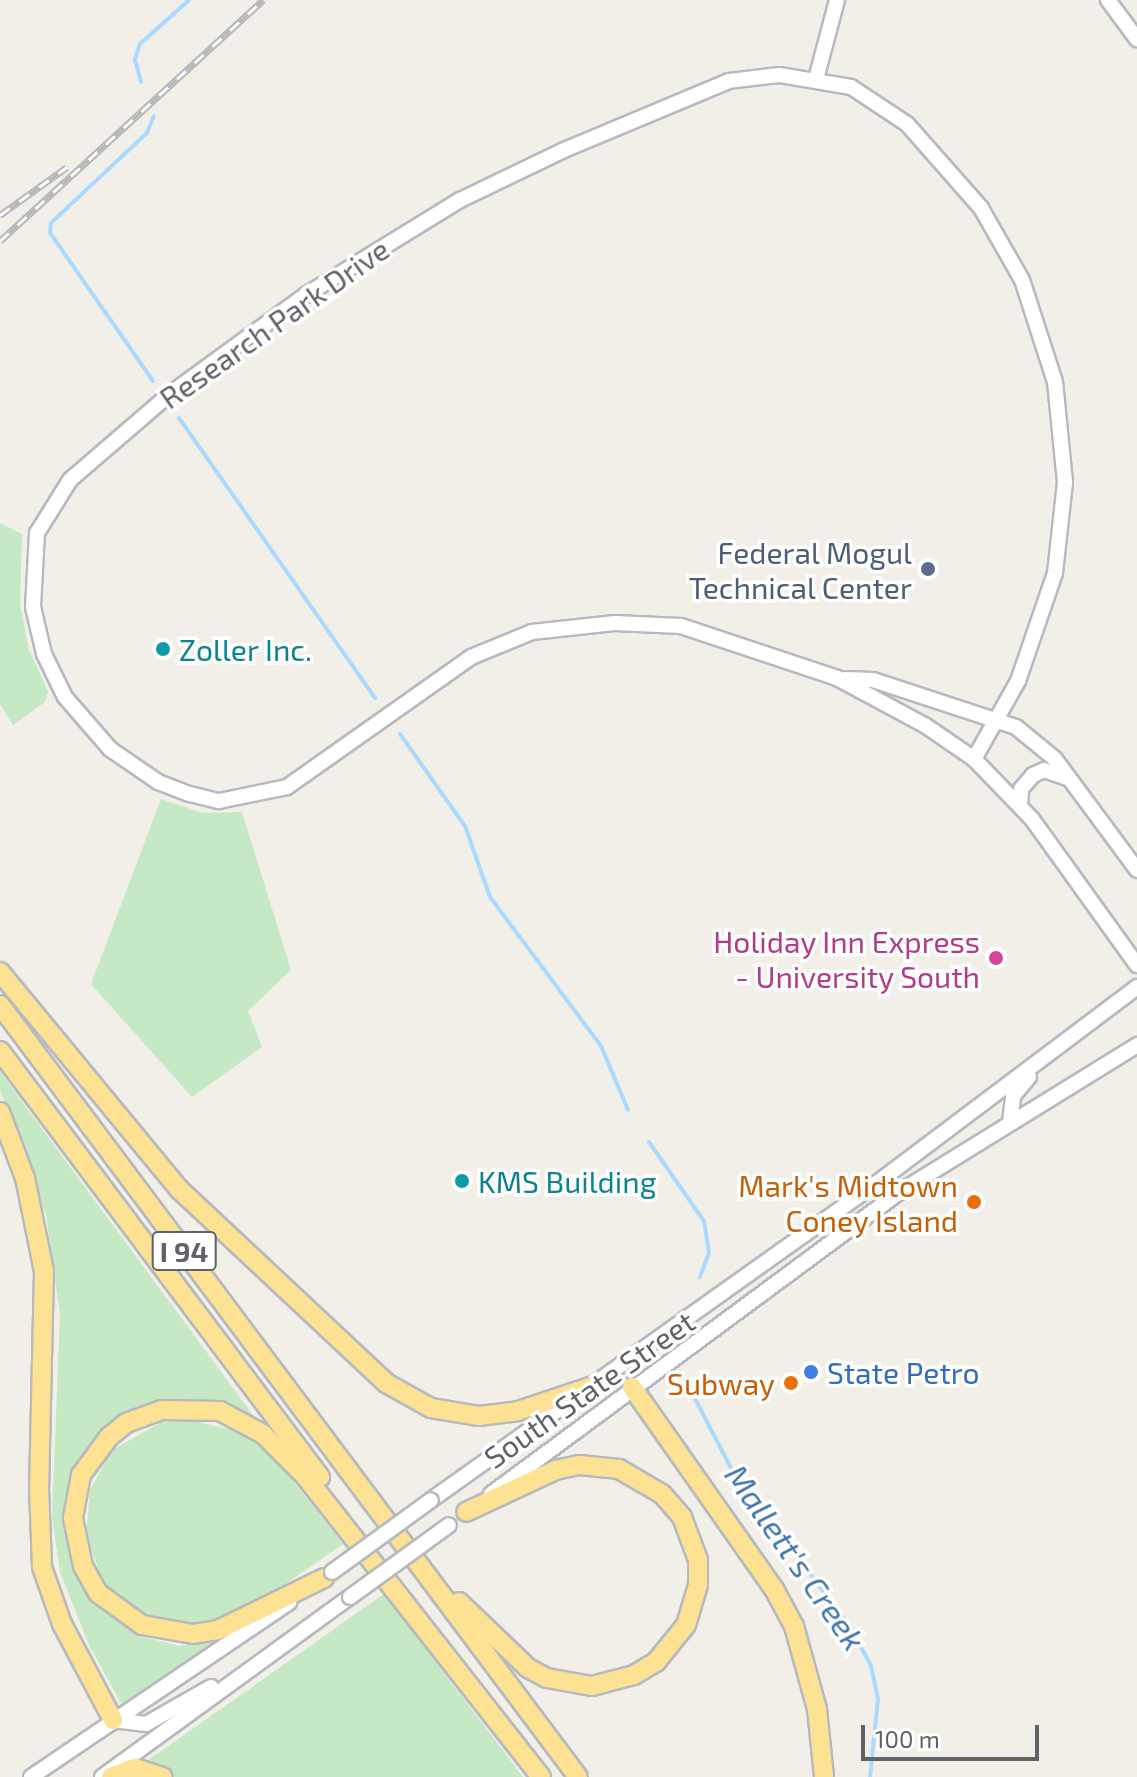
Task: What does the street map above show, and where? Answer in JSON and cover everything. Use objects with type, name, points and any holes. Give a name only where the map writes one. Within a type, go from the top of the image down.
[{"type":"highway","points":[[0,972],[180,1190],[386,1383],[431,1408],[479,1416],[518,1411],[593,1386]]},
{"type":"highway","name":"I 94","points":[[0,1005],[578,1777]]},
{"type":"highway","name":"I 94","points":[[0,1051],[544,1777]]},
{"type":"highway","points":[[0,1112],[25,1178],[44,1271],[38,1503],[42,1567],[62,1624],[113,1720]]},
{"type":"highway","points":[[632,1387],[774,1589],[794,1626],[817,1709],[824,1777]]},
{"type":"highway","points":[[328,1575],[218,1630],[193,1634],[142,1625],[98,1593],[83,1566],[73,1518],[81,1475],[109,1437],[126,1423],[161,1410],[220,1411],[263,1434],[305,1476],[544,1777]]},
{"type":"highway","points":[[427,1575],[528,1668],[567,1684],[592,1686],[634,1675],[656,1662],[686,1625],[698,1585],[693,1539],[682,1517],[641,1478],[619,1469],[579,1465],[538,1477],[466,1512]]},
{"type":"highway","points":[[111,1777],[135,1768],[163,1777]]},
{"type":"street","points":[[816,79],[837,0]]},
{"type":"street","points":[[1108,0],[1137,39]]},
{"type":"street","name":"Research Park Drive","points":[[974,759],[1000,718],[1045,612],[1062,526],[1062,432],[1043,331],[1003,243],[945,162],[882,105],[851,87],[816,79],[753,76],[694,94],[562,151],[401,234],[269,319],[94,457],[51,504],[37,533],[31,569],[33,607],[44,654],[65,697],[89,729],[158,782],[219,801],[287,787],[471,657],[532,632],[601,623],[681,626],[837,678],[926,726],[974,759],[1020,805],[1137,965]]},
{"type":"street","name":"Research Park Drive","points":[[837,678],[873,680],[1000,718],[1037,742],[1071,781],[1137,870]]},
{"type":"street","points":[[1020,805],[1025,782],[1044,770],[1071,781]]},
{"type":"street","name":"South State Street","points":[[31,1777],[328,1575],[593,1386],[1137,987]]},
{"type":"street","points":[[1010,1122],[1013,1096],[1026,1080],[1099,1016]]},
{"type":"street","name":"South State Street","points":[[102,1777],[901,1191],[1137,1045]]},
{"type":"street","points":[[593,1386],[623,1382],[632,1387]]},
{"type":"street","points":[[113,1720],[146,1724],[254,1665]]},
{"type":"green space","points":[[0,523],[22,534],[20,604],[29,650],[48,691],[45,702],[13,725],[0,704]]},
{"type":"green space","points":[[161,799],[203,813],[242,812],[291,970],[248,1011],[262,1047],[192,1097],[91,984]]},
{"type":"green space","points":[[0,1072],[258,1422],[203,1400],[159,1402],[129,1413],[66,1513],[74,1566],[108,1615],[140,1636],[179,1646],[222,1639],[122,1705],[89,1645],[60,1572],[52,1517],[60,1314],[46,1215],[0,1090]]},
{"type":"green space","points":[[188,1420],[243,1432],[274,1457],[343,1544],[246,1611],[204,1627],[166,1624],[120,1601],[102,1579],[86,1535],[90,1490],[112,1450],[162,1422]]},
{"type":"green space","points":[[384,1594],[523,1777],[173,1777],[144,1763]]},
{"type":"waterway","name":"Mallett's Creek","points":[[141,82],[135,59],[140,44],[189,0]]},
{"type":"waterway","name":"Mallett's Creek","points":[[153,381],[50,233],[51,223],[147,133],[154,116]]},
{"type":"waterway","name":"Mallett's Creek","points":[[179,418],[375,698]]},
{"type":"waterway","name":"Mallett's Creek","points":[[400,734],[465,826],[490,897],[601,1046],[628,1110]]},
{"type":"waterway","name":"Mallett's Creek","points":[[649,1142],[704,1221],[709,1253],[700,1277]]},
{"type":"waterway","name":"Mallett's Creek","points":[[691,1391],[733,1472],[851,1628],[871,1666],[878,1698],[870,1777]]},
{"type":"railway","points":[[0,241],[263,0]]},
{"type":"railway","points":[[0,215],[67,167]]},
{"type":"place","name":"Federal Mogul Technical Center","points":[[928,569]]},
{"type":"place","name":"Zoller Inc.","points":[[163,649]]},
{"type":"place","name":"Holiday Inn Express - University South","points":[[996,958]]},
{"type":"place","name":"KMS Building","points":[[462,1181]]},
{"type":"place","name":"Mark's Midtown Coney Island","points":[[974,1202]]},
{"type":"place","name":"State Petro","points":[[811,1372]]},
{"type":"place","name":"Subway","points":[[791,1383]]}]
